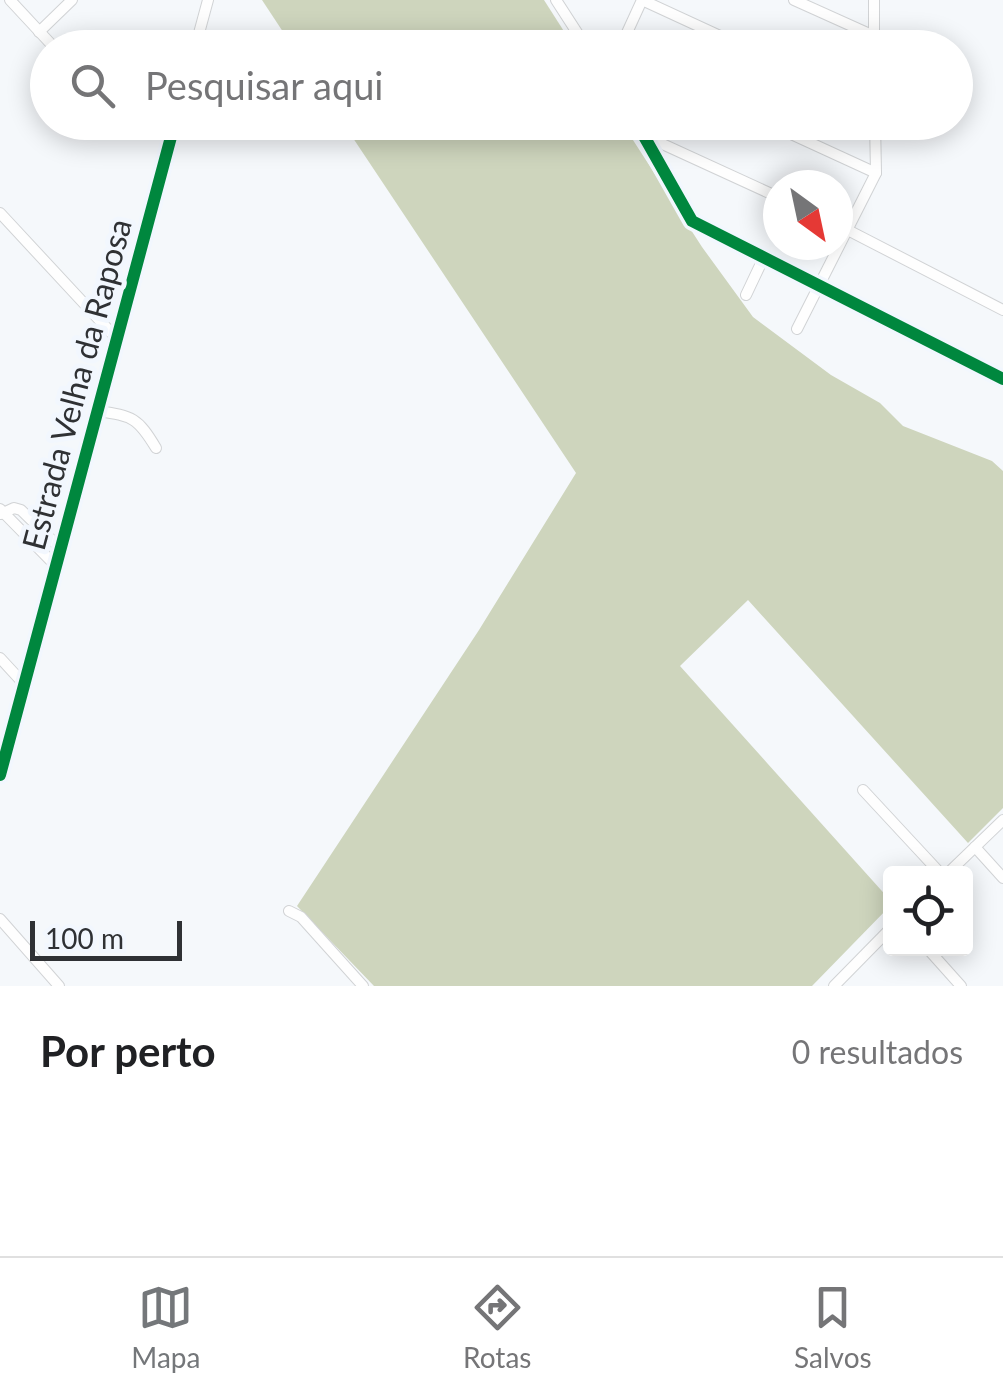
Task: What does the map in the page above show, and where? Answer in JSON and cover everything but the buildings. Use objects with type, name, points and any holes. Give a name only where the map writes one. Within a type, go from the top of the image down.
[{"type":"street","points":[[10,0],[36,30]]},
{"type":"street","points":[[40,30],[72,0]]},
{"type":"street","points":[[200,30],[208,0]]},
{"type":"street","points":[[556,0],[576,30]]},
{"type":"street","points":[[567,16],[574,0]]},
{"type":"street","points":[[628,30],[642,0],[707,30]]},
{"type":"street","points":[[794,0],[851,30]]},
{"type":"street","points":[[874,0],[874,30]]},
{"type":"street","name":"Estrada Velha da Raposa","points":[[0,775],[170,140]]},
{"type":"street","points":[[646,140],[692,222],[763,257]]},
{"type":"street","points":[[653,140],[763,190]]},
{"type":"street","points":[[804,140],[876,173]]},
{"type":"street","points":[[853,211],[876,173],[875,140]]},
{"type":"street","points":[[0,213],[117,339]]},
{"type":"street","points":[[853,232],[1003,310]]},
{"type":"street","points":[[746,295],[763,259]]},
{"type":"street","points":[[770,260],[1003,379]]},
{"type":"street","points":[[796,329],[830,260]]},
{"type":"street","points":[[98,411],[126,415],[141,424],[156,448]]},
{"type":"street","points":[[1,512],[21,510],[60,548]]},
{"type":"street","points":[[1,512],[56,565]]},
{"type":"street","points":[[0,658],[24,684]]},
{"type":"street","points":[[864,790],[936,866]]},
{"type":"street","points":[[953,866],[1003,820]]},
{"type":"street","points":[[974,847],[1003,878]]},
{"type":"street","points":[[289,911],[301,916],[363,986]]},
{"type":"street","points":[[0,919],[58,986]]},
{"type":"street","points":[[834,986],[883,936]]},
{"type":"street","points":[[934,956],[961,986]]},
{"type":"green space","points":[[262,0],[544,0],[563,30],[282,30]]},
{"type":"green space","points":[[354,140],[633,140],[753,317],[831,375],[880,403],[903,426],[992,461],[1003,471],[1003,808],[968,843],[748,600],[680,666],[883,892],[883,913],[812,986],[374,986],[297,906],[479,630],[576,473]]},
{"type":"cycle path","points":[[0,775],[170,140]]},
{"type":"cycle path","points":[[646,140],[692,221],[1003,379]]}]
